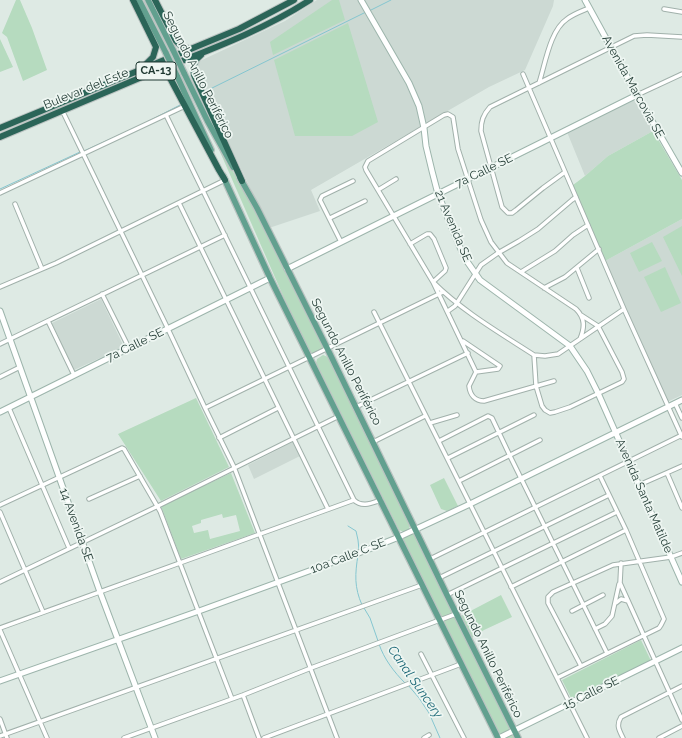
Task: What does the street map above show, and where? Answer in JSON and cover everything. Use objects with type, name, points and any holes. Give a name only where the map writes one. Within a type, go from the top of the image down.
[{"type":"highway","points":[[133,0],[156,47],[156,52],[153,57],[140,69]]},
{"type":"highway","points":[[154,0],[174,39],[181,46],[188,49]]},
{"type":"highway","name":"Bulevar del Este","points":[[0,128],[239,29],[294,0]]},
{"type":"highway","name":"Bulevar del Este","points":[[0,137],[243,36],[278,19],[310,0]]},
{"type":"highway","points":[[204,53],[195,62],[193,67],[194,75],[242,181]]},
{"type":"highway","points":[[156,71],[164,72],[169,76],[225,180]]},
{"type":"main road","name":"Segundo Anillo Periférico","points":[[139,0],[177,76],[270,278],[499,738]]},
{"type":"main road","name":"Segundo Anillo Periférico","points":[[148,0],[217,138],[242,181],[327,348],[518,738]]},
{"type":"street","name":"21 Avenida SE","points":[[361,0],[409,83],[419,106],[427,152],[438,194],[459,245],[475,275],[570,346],[587,371],[616,433]]},
{"type":"street","name":"Avenida Marcovia SE","points":[[585,0],[637,95],[681,169]]},
{"type":"street","points":[[539,83],[558,27],[566,19],[589,8]]},
{"type":"street","points":[[664,10],[682,12]]},
{"type":"street","points":[[565,172],[516,210],[508,213],[502,207],[481,131],[482,119],[485,112],[490,107],[634,36],[647,34],[682,37]]},
{"type":"street","points":[[430,559],[682,436],[624,309],[523,74]]},
{"type":"street","name":"7a Calle SE","points":[[287,269],[551,138],[576,124],[682,74]]},
{"type":"street","points":[[0,193],[185,106]]},
{"type":"street","points":[[62,110],[234,467],[337,738]]},
{"type":"street","points":[[534,355],[536,386],[542,406],[550,413],[618,384],[624,379],[622,372],[598,326],[581,315],[576,309],[507,263],[491,242],[481,220],[458,150],[453,117],[448,114],[444,115],[371,159],[366,164],[366,170],[441,293],[476,372],[469,386],[472,395],[480,401],[491,399],[536,386],[554,381]]},
{"type":"street","points":[[166,115],[354,500],[363,505],[381,500]]},
{"type":"street","points":[[378,190],[396,179]]},
{"type":"street","points":[[0,288],[121,232],[225,180]]},
{"type":"street","points":[[341,242],[320,200],[322,196],[353,180]]},
{"type":"street","points":[[448,311],[456,302],[481,265],[498,252],[519,241],[538,228],[576,198]]},
{"type":"street","points":[[330,218],[365,201]]},
{"type":"street","points":[[179,203],[328,509]]},
{"type":"street","points":[[15,204],[42,269]]},
{"type":"street","points":[[521,272],[555,251],[588,224]]},
{"type":"street","points":[[410,244],[427,234],[432,236],[446,268],[445,271],[433,282]]},
{"type":"street","points":[[0,344],[225,235]]},
{"type":"street","points":[[544,288],[565,277],[599,249]]},
{"type":"street","points":[[577,268],[588,298]]},
{"type":"street","name":"7a Calle SE","points":[[0,412],[270,278]]},
{"type":"street","points":[[441,293],[534,355],[552,356],[558,354],[624,309]]},
{"type":"street","points":[[205,408],[441,293]]},
{"type":"street","points":[[102,294],[129,348]]},
{"type":"street","points":[[374,312],[587,738]]},
{"type":"street","name":"14 Avenida SE","points":[[1,315],[82,543],[155,738]]},
{"type":"street","points":[[580,339],[583,327],[581,315]]},
{"type":"street","points":[[48,321],[74,375]]},
{"type":"street","points":[[462,340],[500,367],[498,369],[476,372]]},
{"type":"street","points":[[356,407],[468,353]]},
{"type":"street","points":[[0,377],[20,368]]},
{"type":"street","name":"10a Calle C SE","points":[[0,681],[118,640],[399,537],[522,479],[682,400]]},
{"type":"street","points":[[675,403],[682,418]]},
{"type":"street","points":[[9,408],[69,548]]},
{"type":"street","points":[[219,438],[278,408]]},
{"type":"street","points":[[430,423],[457,415]]},
{"type":"street","points":[[448,458],[534,415]]},
{"type":"street","points":[[0,582],[158,506],[339,416]]},
{"type":"street","points":[[373,442],[425,416]]},
{"type":"street","points":[[439,441],[488,416],[492,418],[607,653]]},
{"type":"street","name":"Avenida Santa Matilde","points":[[616,433],[682,582]]},
{"type":"street","points":[[459,481],[540,440]]},
{"type":"street","points":[[0,505],[122,448],[126,450],[158,506],[232,699]]},
{"type":"street","points":[[639,485],[682,466]]},
{"type":"street","points":[[667,473],[682,508]]},
{"type":"street","points":[[89,499],[140,476]]},
{"type":"street","points":[[557,678],[644,636],[658,628],[664,619],[640,561],[600,476]]},
{"type":"street","points":[[439,578],[609,495]]},
{"type":"street","points":[[47,738],[0,629],[43,612],[354,500]]},
{"type":"street","points":[[0,512],[43,612]]},
{"type":"street","points":[[447,595],[617,512]]},
{"type":"street","points":[[511,587],[626,530]]},
{"type":"street","points":[[581,666],[548,603],[548,597],[553,592],[573,584],[606,567],[621,563],[671,557],[682,553]]},
{"type":"street","points":[[595,629],[605,624],[610,619],[616,604],[620,583],[621,563]]},
{"type":"street","points":[[620,583],[682,720]]},
{"type":"street","points":[[0,736],[6,736],[40,722],[422,585]]},
{"type":"street","points":[[572,611],[603,595]]},
{"type":"street","points":[[616,604],[621,599],[628,601]]},
{"type":"street","points":[[124,738],[243,695],[456,614]]},
{"type":"street","name":"15 Calle SE","points":[[499,738],[682,648]]},
{"type":"street","points":[[421,654],[464,738]]},
{"type":"street","points":[[264,738],[461,664]]},
{"type":"street","points":[[623,738],[618,727],[618,722],[621,717],[682,686]]},
{"type":"street","points":[[243,695],[259,738]]},
{"type":"street","points":[[0,719],[6,736]]},
{"type":"street","points":[[659,738],[682,726]]},
{"type":"street","points":[[424,738],[429,735]]},
{"type":"shaded area","points":[[317,0],[554,0],[553,6],[525,70],[489,87],[311,190],[320,211],[269,228],[196,73],[196,66],[200,61],[285,21]]},
{"type":"shaded area","points":[[634,100],[653,131],[608,156],[585,176],[567,132],[612,109]]},
{"type":"shaded area","points":[[682,219],[682,395],[667,402],[605,261]]},
{"type":"shaded area","points":[[101,299],[124,347],[74,370],[52,323]]},
{"type":"shaded area","points":[[293,442],[300,456],[254,479],[248,465]]},
{"type":"green space","points":[[16,0],[20,0],[47,70],[23,81],[7,37],[2,33]]},
{"type":"green space","points":[[332,0],[339,0],[345,20],[273,55],[270,42]]},
{"type":"green space","points":[[348,23],[378,122],[352,136],[295,136],[274,60]]},
{"type":"green space","points":[[0,39],[13,67],[0,72]]},
{"type":"green space","points":[[653,131],[682,180],[682,219],[605,261],[573,185],[608,156]]},
{"type":"green space","points":[[217,145],[258,213],[325,348],[309,355]]},
{"type":"green space","points":[[682,226],[682,276],[663,237]]},
{"type":"green space","points":[[652,242],[662,261],[639,272],[630,253]]},
{"type":"green space","points":[[665,267],[681,303],[661,312],[644,277]]},
{"type":"green space","points":[[323,355],[328,357],[410,524],[409,529],[404,532],[399,530],[316,363],[317,359]]},
{"type":"green space","points":[[196,398],[229,467],[161,501],[118,434]]},
{"type":"green space","points":[[231,473],[255,533],[181,559],[161,506]],"holes":[[[222,514],[223,518],[236,515],[240,531],[210,539],[208,530],[194,533],[192,526],[201,523],[201,520]]]},
{"type":"green space","points":[[444,478],[458,506],[447,511],[441,509],[430,485]]},
{"type":"green space","points":[[415,531],[518,738],[498,738],[400,538]]},
{"type":"green space","points":[[501,595],[512,617],[484,630],[470,639],[459,617]]},
{"type":"green space","points":[[641,640],[651,661],[572,700],[562,680]]},
{"type":"waterway","points":[[369,11],[391,0]]},
{"type":"waterway","points":[[204,92],[366,12]]},
{"type":"waterway","points":[[84,151],[141,125],[182,104]]},
{"type":"waterway","points":[[0,189],[80,152]]},
{"type":"waterway","name":"Canal Suncery","points":[[348,526],[356,531],[359,550]]},
{"type":"waterway","name":"Canal Suncery","points":[[358,555],[356,580],[359,598],[362,605]]},
{"type":"waterway","name":"Canal Suncery","points":[[364,608],[370,618],[378,641]]},
{"type":"waterway","name":"Canal Suncery","points":[[379,644],[390,665],[405,683]]},
{"type":"waterway","name":"Canal Suncery","points":[[408,685],[429,713],[440,738]]}]
